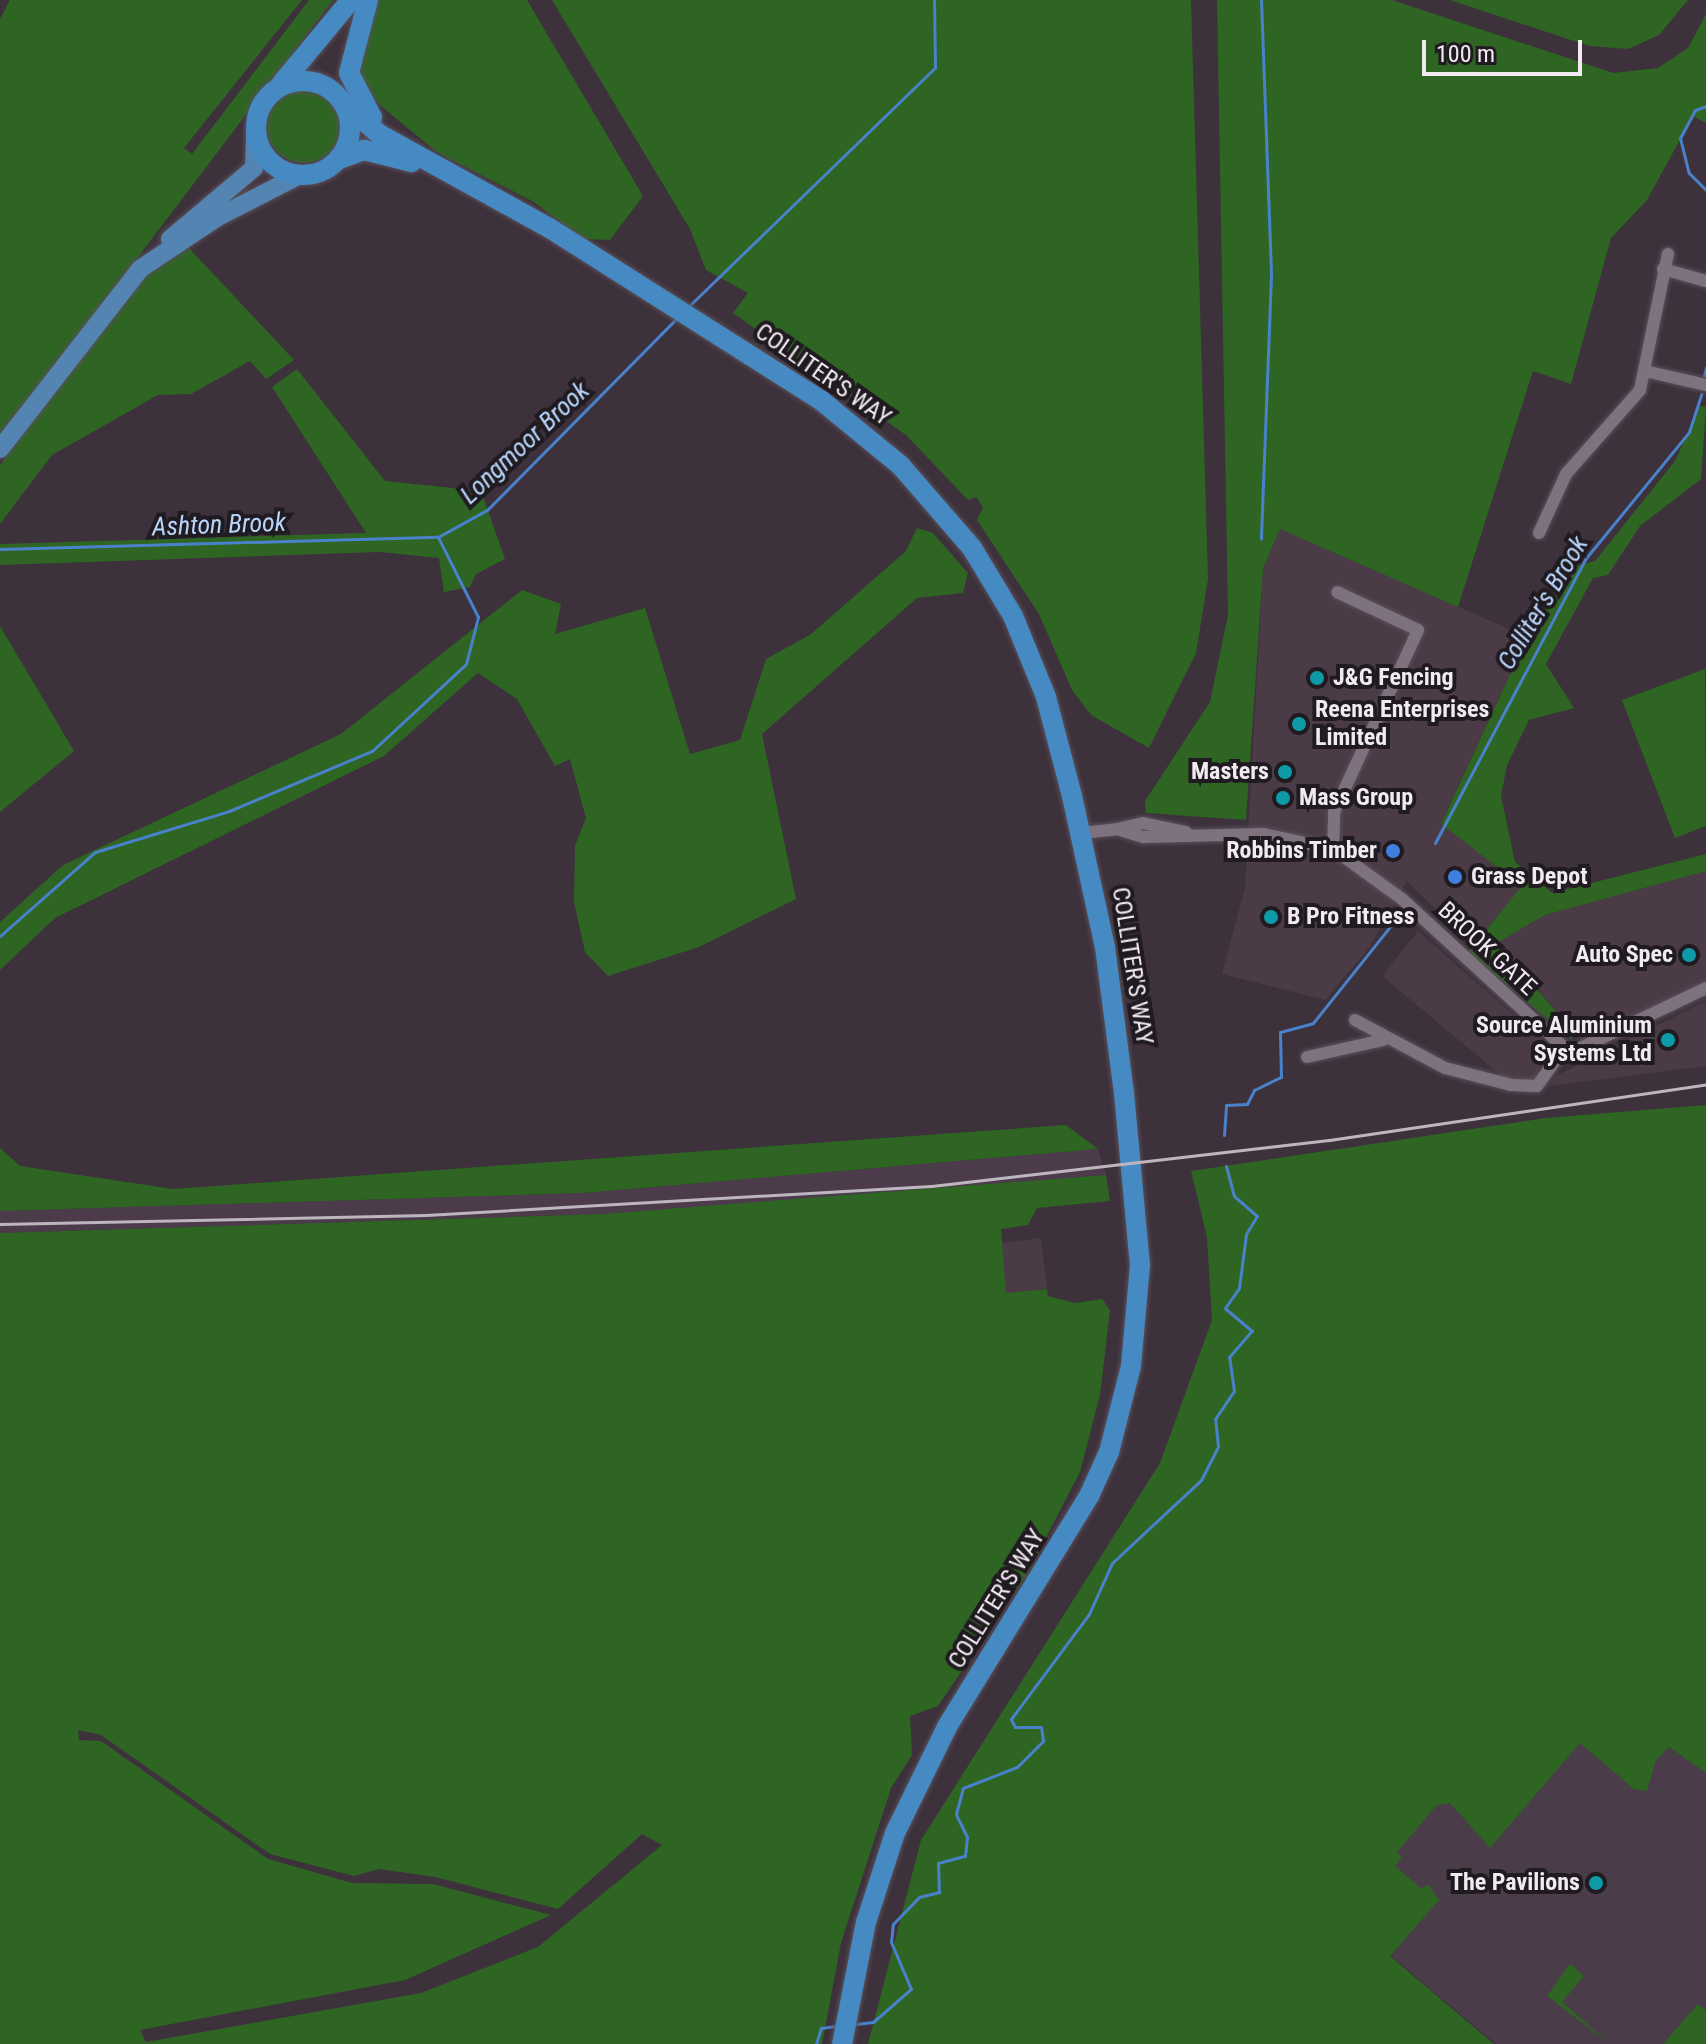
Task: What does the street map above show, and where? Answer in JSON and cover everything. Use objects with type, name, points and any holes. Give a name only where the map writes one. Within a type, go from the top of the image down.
[{"type":"highway","points":[[351,0],[261,105],[255,131],[269,162],[300,175],[339,159],[350,133],[340,99],[340,50],[365,0]]},
{"type":"highway","points":[[365,0],[351,51],[354,94],[368,114],[446,173]]},
{"type":"highway","points":[[279,86],[308,80],[340,99]]},
{"type":"highway","name":"COLLITER'S WAY","points":[[340,99],[446,173],[668,302],[871,438],[972,548],[1032,660],[1081,833],[1105,947],[1136,1209],[1140,1285],[1131,1366],[1109,1452],[1089,1496],[912,1796],[866,1922],[842,2044]]},
{"type":"highway","name":"COLLITER'S WAY","points":[[339,159],[375,151],[446,173]]},
{"type":"main road","points":[[0,449],[125,284],[162,251],[196,212],[254,168],[255,131]]},
{"type":"main road","points":[[162,251],[300,175]]},
{"type":"street","points":[[1539,533],[1566,474],[1629,410],[1645,371],[1668,254]]},
{"type":"street","points":[[1663,269],[1706,281]]},
{"type":"street","points":[[1645,371],[1706,385]]},
{"type":"street","points":[[1081,833],[1117,829],[1132,837],[1186,832],[1264,834],[1333,849],[1334,812],[1418,630],[1337,592]]},
{"type":"street","name":"BROOK GATE","points":[[1333,849],[1402,899],[1563,1050]]},
{"type":"street","points":[[1355,1020],[1383,1040],[1511,1085],[1537,1086],[1563,1050],[1575,1052],[1706,988]]},
{"type":"street","points":[[1307,1057],[1383,1040]]},
{"type":"shaded area","points":[[1280,529],[1527,637],[1441,823],[1523,886],[1472,945],[1407,881],[1369,948],[1325,1000],[1222,974],[1245,888],[1263,569]]},
{"type":"shaded area","points":[[1706,871],[1706,982],[1583,1042],[1497,943],[1545,915]]},
{"type":"shaded area","points":[[1418,931],[1546,1044],[1534,1084],[1510,1083],[1382,976]]},
{"type":"shaded area","points":[[1706,1001],[1706,1066],[1550,1086],[1554,1077]]},
{"type":"shaded area","points":[[1098,1149],[1106,1175],[938,1191],[602,1214],[0,1233],[0,1211],[583,1193]]},
{"type":"shaded area","points":[[1041,1238],[1047,1289],[1006,1294],[999,1243]]},
{"type":"shaded area","points":[[1491,1679],[1547,1691],[1639,1775],[1669,1747],[1706,1773],[1706,2044],[1496,2044],[1316,1893]]},
{"type":"green space","points":[[10,0],[302,0],[184,148],[192,154],[309,0],[333,0],[0,439],[0,19]]},
{"type":"green space","points":[[373,0],[527,0],[643,196],[610,240],[583,239],[534,202],[438,153],[370,97],[358,74]]},
{"type":"green space","points":[[552,0],[1191,0],[1208,579],[1196,653],[1149,748],[1091,715],[1072,690],[1039,614],[977,520],[983,507],[976,497],[968,500],[906,435],[733,313],[748,293],[706,270],[690,229]]},
{"type":"green space","points":[[1217,0],[1392,0],[1613,73],[1658,68],[1688,48],[1706,14],[1706,123],[1693,116],[1647,200],[1611,238],[1571,384],[1533,371],[1458,607],[1280,529],[1263,569],[1246,820],[1146,813],[1145,801],[1210,702],[1228,615]]},
{"type":"green space","points":[[1450,0],[1688,0],[1659,35],[1628,49],[1589,46]]},
{"type":"green space","points":[[312,87],[325,93],[336,104],[342,125],[340,140],[325,157],[312,163],[296,163],[283,157],[268,140],[266,117],[272,104],[289,89]]},
{"type":"green space","points":[[188,247],[294,360],[266,379],[250,361],[191,394],[158,395],[52,455],[0,524],[0,465],[137,280]]},
{"type":"green space","points":[[297,369],[385,481],[481,491],[505,559],[476,574],[470,587],[444,592],[439,558],[380,552],[0,565],[0,544],[366,533],[272,387]]},
{"type":"green space","points":[[1700,406],[1706,407],[1701,479],[1640,526],[1608,575],[1593,578],[1546,664],[1574,708],[1529,720],[1507,765],[1501,796],[1515,862],[1552,893],[1706,854],[1706,871],[1545,915],[1497,943],[1573,1031],[1572,1040],[1468,952],[1522,886],[1441,824],[1530,631],[1576,566],[1595,561],[1675,461]]},
{"type":"green space","points":[[917,528],[933,533],[968,573],[963,593],[917,598],[762,734],[796,899],[699,947],[608,976],[585,952],[574,902],[575,846],[586,818],[570,759],[555,766],[517,699],[478,673],[384,756],[55,918],[0,970],[0,922],[63,865],[341,734],[522,590],[561,604],[555,634],[645,608],[690,754],[740,740],[766,659],[810,635],[906,551]]},
{"type":"green space","points":[[0,626],[74,751],[0,812]]},
{"type":"green space","points":[[1705,669],[1706,826],[1675,838],[1622,700]]},
{"type":"green space","points":[[1706,1105],[1706,1773],[1669,1747],[1656,1760],[1647,1791],[1634,1789],[1580,1743],[1490,1848],[1450,1803],[1437,1805],[1397,1852],[1402,1858],[1395,1866],[1422,1889],[1428,1884],[1439,1900],[1390,1956],[1494,2044],[868,2044],[921,1840],[1160,1463],[1212,1320],[1207,1237],[1191,1171],[1546,1118]]},
{"type":"green space","points":[[1066,1125],[1098,1149],[583,1193],[0,1211],[0,1148],[20,1166],[173,1189]]},
{"type":"green space","points":[[1106,1175],[1110,1201],[1037,1208],[1028,1225],[1001,1229],[1006,1293],[1047,1289],[1048,1296],[1074,1303],[1102,1299],[1110,1310],[1100,1395],[1080,1472],[1026,1576],[938,1706],[910,1716],[912,1755],[891,1788],[841,1943],[822,2044],[0,2044],[0,1233],[602,1214]],"holes":[[[78,1730],[101,1735],[270,1854],[354,1876],[379,1869],[435,1877],[558,1909],[642,1834],[662,1845],[538,1947],[421,1993],[146,2042],[140,2030],[405,1980],[551,1915],[433,1884],[352,1883],[268,1859],[101,1741],[79,1740]]]},
{"type":"green space","points":[[1570,1964],[1584,1976],[1562,2002],[1610,2044],[1547,1996]]},
{"type":"green space","points":[[1698,2004],[1706,2011],[1706,2044],[1663,2044]]},
{"type":"waterway","name":"Longmoor Brook","points":[[689,306],[935,68],[934,0]]},
{"type":"waterway","points":[[1261,0],[1271,276],[1261,539]]},
{"type":"waterway","name":"Colliter's Brook","points":[[1706,106],[1695,110],[1680,138],[1689,173],[1706,190]]},
{"type":"waterway","name":"Longmoor Brook","points":[[0,936],[95,852],[229,811],[372,751],[466,664],[478,617],[438,537],[487,510],[678,317]]},
{"type":"waterway","name":"Colliter's Brook","points":[[1704,376],[1706,367]]},
{"type":"waterway","name":"Colliter's Brook","points":[[1435,843],[1586,558],[1689,432],[1701,394]]},
{"type":"waterway","name":"Ashton Brook","points":[[0,549],[438,537]]},
{"type":"waterway","name":"Colliter's Brook","points":[[1224,1135],[1226,1105],[1247,1104],[1254,1090],[1281,1077],[1280,1032],[1313,1023],[1400,914]]},
{"type":"waterway","name":"Colliter's Brook","points":[[856,2024],[873,2022],[911,1989],[891,1942],[893,1924],[919,1897],[939,1892],[938,1863],[965,1856],[967,1837],[956,1814],[963,1788],[1017,1767],[1043,1741],[1041,1727],[1015,1727],[1011,1719],[1089,1614],[1112,1563],[1201,1480],[1218,1446],[1215,1419],[1234,1391],[1229,1357],[1252,1331],[1225,1308],[1239,1288],[1246,1234],[1257,1216],[1234,1196],[1226,1166]]},
{"type":"waterway","name":"Colliter's Brook","points":[[816,2044],[821,2028],[836,2026]]},
{"type":"railway","points":[[0,1224],[426,1215],[931,1186],[1329,1140],[1706,1084]]},
{"type":"place","name":"J&G Fencing","points":[[1317,678]]},
{"type":"place","name":"Reena Enterprises Limited","points":[[1299,724]]},
{"type":"place","name":"Masters","points":[[1285,772]]},
{"type":"place","name":"Mass Group","points":[[1283,798]]},
{"type":"place","name":"Robbins Timber","points":[[1393,851]]},
{"type":"place","name":"Grass Depot","points":[[1455,877]]},
{"type":"place","name":"B Pro Fitness","points":[[1271,917]]},
{"type":"place","name":"Auto Spec","points":[[1689,955]]},
{"type":"place","name":"Source Aluminium Systems Ltd","points":[[1668,1040]]},
{"type":"place","name":"The Pavilions","points":[[1596,1883]]}]
